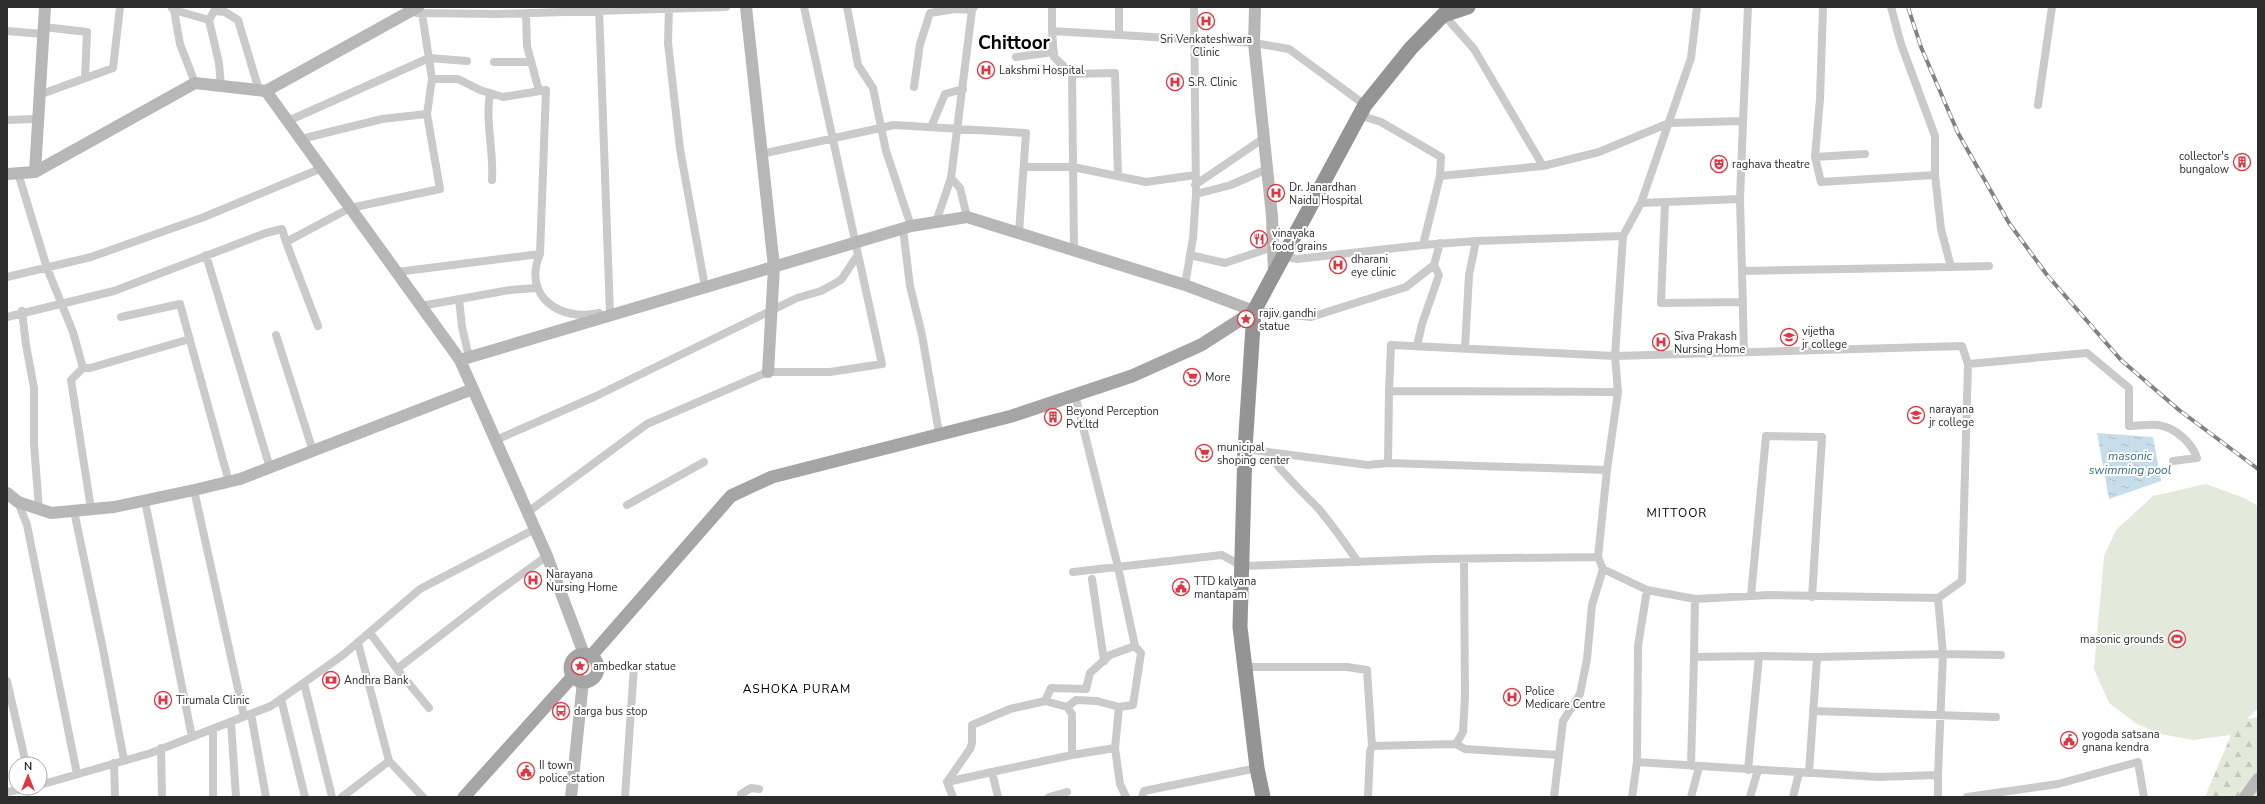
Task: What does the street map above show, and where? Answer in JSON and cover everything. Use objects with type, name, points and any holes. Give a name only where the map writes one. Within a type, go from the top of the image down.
[{"type":"highway","points":[[1263,797],[1257,768],[1240,627],[1246,449],[1254,311],[1274,273],[1278,252],[1362,110],[1411,48],[1447,11],[1468,7]]},
{"type":"main road","points":[[588,655],[597,662],[597,674],[591,680],[578,679],[570,669],[572,661],[577,656],[588,655],[731,496],[772,477],[939,433],[1012,416],[1132,376],[1202,345],[1254,311]]},
{"type":"main road","points":[[464,797],[578,679]]},
{"type":"street","points":[[35,172],[37,119],[45,7]]},
{"type":"street","points":[[39,95],[113,68],[120,7]]},
{"type":"street","points":[[83,368],[73,332],[60,304],[13,173],[35,172],[195,83],[262,90],[406,13],[420,10],[526,13],[599,9],[726,7]]},
{"type":"street","points":[[746,7],[774,267],[768,372]]},
{"type":"street","points":[[528,512],[647,424],[768,372],[830,372],[882,364],[854,243],[833,138],[804,7]]},
{"type":"street","points":[[847,7],[858,65],[873,88],[886,151],[907,227],[910,286],[922,335],[939,433]]},
{"type":"street","points":[[1052,7],[1054,57],[1072,74],[1115,73],[1118,176]]},
{"type":"street","points":[[1118,35],[1119,7]]},
{"type":"street","points":[[1184,285],[1193,238],[1196,194],[1194,7]]},
{"type":"street","points":[[1255,7],[1254,43],[1267,169],[1278,252]]},
{"type":"street","points":[[1554,797],[1562,720],[1580,694],[1587,659],[1592,605],[1603,569],[1598,557],[1607,470],[1618,392],[1615,356],[1623,236],[1641,204],[1691,58],[1697,7]]},
{"type":"street","points":[[1744,352],[1740,198],[1748,7]]},
{"type":"street","points":[[1823,7],[1820,100],[1815,157],[1821,182],[1935,175]]},
{"type":"street","points":[[1891,7],[1901,44],[1935,136],[1935,175],[1941,229],[1951,267]]},
{"type":"street","points":[[2038,106],[2052,7]]},
{"type":"street","points":[[195,83],[180,44],[173,8],[209,20]]},
{"type":"street","points":[[668,8],[668,43],[680,149],[705,287]]},
{"type":"street","points":[[599,9],[610,313]]},
{"type":"street","points":[[914,87],[920,44],[930,13],[939,9],[973,9],[951,178],[936,222]]},
{"type":"street","points":[[286,242],[350,208],[440,189],[427,114],[432,79],[420,10]]},
{"type":"street","points":[[221,86],[219,63],[209,20],[214,11],[225,12],[238,20],[262,90],[288,121],[421,306],[464,358]]},
{"type":"street","points":[[1447,11],[1474,50],[1543,166]]},
{"type":"street","points":[[526,13],[527,46],[530,62],[539,91]]},
{"type":"street","points":[[7,31],[87,32],[86,78]]},
{"type":"street","points":[[1052,31],[1254,43],[1289,49],[1362,110],[1441,157],[1440,176],[1423,245]]},
{"type":"street","points":[[1016,57],[1054,52]]},
{"type":"street","points":[[288,121],[429,58],[467,61]]},
{"type":"street","points":[[494,62],[530,62]]},
{"type":"street","points":[[1072,74],[1074,250]]},
{"type":"street","points":[[432,79],[458,79],[503,97],[546,90],[540,254],[535,265],[536,288],[543,299],[564,312],[586,316],[610,313]]},
{"type":"street","points":[[931,127],[945,94],[962,89]]},
{"type":"street","points":[[490,93],[488,108],[493,162],[492,180]]},
{"type":"street","points":[[301,139],[382,119],[427,114]]},
{"type":"street","points":[[7,120],[37,119]]},
{"type":"street","points":[[1440,176],[1543,166],[1599,152],[1669,123],[1743,121]]},
{"type":"street","points":[[761,154],[894,125],[1026,132],[1019,233]]},
{"type":"street","points":[[1196,185],[1264,138]]},
{"type":"street","points":[[1815,157],[1865,154]]},
{"type":"street","points":[[1024,167],[1073,167],[1146,182],[1196,175]]},
{"type":"street","points":[[7,277],[91,257],[204,217],[322,168]]},
{"type":"street","points":[[1196,194],[1231,185],[1267,169]]},
{"type":"street","points":[[951,178],[960,188],[967,217]]},
{"type":"street","points":[[1641,204],[1740,198]]},
{"type":"street","points":[[1665,203],[1661,302],[1743,302]]},
{"type":"street","points":[[464,358],[610,313],[705,287],[907,227],[967,217],[1184,285],[1254,311],[1311,317],[1406,287],[1434,265],[1440,244]]},
{"type":"street","points":[[7,316],[114,291],[206,255],[266,233],[282,229],[318,326]]},
{"type":"street","points":[[1190,255],[1225,262],[1278,252],[1297,259],[1423,245],[1476,241],[1623,236]]},
{"type":"street","points":[[1465,348],[1469,276],[1476,241]]},
{"type":"street","points":[[396,272],[540,254]]},
{"type":"street","points":[[206,255],[270,468]]},
{"type":"street","points":[[496,440],[594,397],[797,298],[821,291],[841,280],[857,256]]},
{"type":"street","points":[[1417,346],[1422,324],[1439,275],[1434,265]]},
{"type":"street","points":[[1742,271],[1989,266]]},
{"type":"street","points":[[421,306],[510,290],[536,288]]},
{"type":"street","points":[[459,299],[464,358],[473,389],[528,512],[588,655]]},
{"type":"street","points":[[121,317],[180,304],[229,482]]},
{"type":"street","points":[[22,312],[34,388],[34,444],[39,509]]},
{"type":"street","points":[[276,335],[313,451]]},
{"type":"street","points":[[91,510],[71,380],[83,368],[90,368],[190,339]]},
{"type":"street","points":[[1388,463],[1391,345],[1615,356],[1962,346],[1968,364],[1962,581],[1938,598],[1751,596],[1696,599],[1648,590],[1603,569]]},
{"type":"street","points":[[1968,364],[2087,353],[2129,388],[2129,426],[2159,425],[2180,435],[2194,450],[2197,458],[2173,461]]},
{"type":"street","points":[[7,493],[18,502],[51,513],[114,508],[229,482],[270,468],[473,389]]},
{"type":"street","points":[[1389,391],[1618,392]]},
{"type":"street","points":[[1067,707],[1076,700],[1097,702],[1119,707],[1133,705],[1141,653],[1135,646],[1118,567],[1075,395]]},
{"type":"street","points":[[1751,596],[1766,436],[1822,437],[1812,597]]},
{"type":"street","points":[[1246,449],[1368,465],[1388,463],[1607,470]]},
{"type":"street","points":[[1267,452],[1280,470],[1317,507],[1358,562]]},
{"type":"street","points":[[627,505],[704,462]]},
{"type":"street","points":[[194,490],[266,797]]},
{"type":"street","points":[[145,501],[192,737]]},
{"type":"street","points":[[18,502],[27,526],[77,774]]},
{"type":"street","points":[[74,511],[103,648],[124,760]]},
{"type":"street","points":[[48,783],[161,748],[271,706],[358,643],[420,590],[535,529]]},
{"type":"street","points":[[1072,572],[1222,555],[1242,566],[1598,557]]},
{"type":"street","points":[[397,669],[490,597],[547,556]]},
{"type":"street","points":[[1456,744],[1463,732],[1465,697],[1464,560]]},
{"type":"street","points":[[1092,579],[1104,661]]},
{"type":"street","points":[[1632,797],[1637,762],[1638,646],[1648,590]]},
{"type":"street","points":[[1938,598],[1943,654],[1938,797]]},
{"type":"street","points":[[1691,797],[1695,767],[1694,657],[1696,599]]},
{"type":"street","points":[[370,633],[429,708]]},
{"type":"street","points":[[358,643],[389,761],[423,797]]},
{"type":"street","points":[[1045,701],[1051,688],[1086,689],[1090,673],[1110,655],[1135,646]]},
{"type":"street","points":[[1694,657],[1817,657],[1943,654],[2001,655]]},
{"type":"street","points":[[1748,770],[1759,656]]},
{"type":"street","points":[[1809,773],[1817,657]]},
{"type":"street","points":[[625,797],[634,667]]},
{"type":"street","points":[[1245,667],[1347,667],[1367,670],[1372,746],[1370,752],[1368,797]]},
{"type":"street","points":[[572,797],[578,679]]},
{"type":"street","points":[[7,681],[24,756]]},
{"type":"street","points":[[304,683],[332,797]]},
{"type":"street","points":[[281,699],[305,797]]},
{"type":"street","points":[[947,782],[970,749],[972,743],[972,725],[1010,709],[1045,701],[1067,707],[1072,714],[1072,755]]},
{"type":"street","points":[[1119,707],[1115,748],[1120,784],[1126,797]]},
{"type":"street","points":[[1813,711],[1996,718]]},
{"type":"street","points":[[231,722],[236,797]]},
{"type":"street","points":[[213,728],[213,797]]},
{"type":"street","points":[[1372,746],[1456,744],[1465,749],[1559,755]]},
{"type":"street","points":[[161,748],[162,797]]},
{"type":"street","points":[[947,782],[1072,755],[1115,748]]},
{"type":"street","points":[[342,797],[389,761]]},
{"type":"street","points":[[1637,762],[1695,767],[1878,777],[1938,775]]},
{"type":"street","points":[[1967,797],[2058,784],[2138,762],[2144,797]]},
{"type":"street","points":[[114,763],[115,797]]},
{"type":"street","points":[[1142,797],[1144,791],[1257,768]]},
{"type":"street","points":[[1750,797],[1758,770]]},
{"type":"street","points":[[992,772],[998,797]]},
{"type":"street","points":[[1793,797],[1799,773]]},
{"type":"street","points":[[2245,797],[2258,779]]},
{"type":"street","points":[[947,782],[952,797]]},
{"type":"street","points":[[741,797],[741,794],[751,788],[759,789]]},
{"type":"street","points":[[1049,797],[1067,792]]},
{"type":"green space","name":"masonic grounds","points":[[2206,484],[2244,498],[2258,506],[2258,708],[2231,735],[2192,740],[2161,734],[2137,724],[2109,703],[2094,669],[2104,556],[2116,530],[2153,496]]},
{"type":"green space","points":[[2258,717],[2258,797],[2205,797],[2237,721]]},
{"type":"water","name":"masonic swimming pool","points":[[2097,433],[2153,437],[2161,481],[2109,499]]},
{"type":"railway","points":[[1908,7],[1921,47],[1958,133],[2009,223],[2047,275],[2121,360],[2179,410],[2258,469]]},
{"type":"place","name":"Sri Venkateshwara Clinic","points":[[1206,21]]},
{"type":"place","name":"Lakshmi Hospital","points":[[986,70]]},
{"type":"place","name":"S.R. Clinic","points":[[1175,82]]},
{"type":"place","name":"collector's bungalow","points":[[2242,162]]},
{"type":"place","name":"raghava theatre","points":[[1719,164]]},
{"type":"place","name":"Dr. Janardhan Naidu Hospital","points":[[1276,193]]},
{"type":"place","name":"vinayaka food grains","points":[[1259,239]]},
{"type":"place","name":"dharani eye clinic","points":[[1338,265]]},
{"type":"place","name":"rajiv gandhi statue","points":[[1246,319]]},
{"type":"place","name":"vijetha jr college","points":[[1789,337]]},
{"type":"place","name":"Siva Prakash Nursing Home","points":[[1661,342]]},
{"type":"place","name":"More","points":[[1192,377]]},
{"type":"place","name":"narayana jr college","points":[[1916,415]]},
{"type":"place","name":"Beyond Perception Pvt.ltd","points":[[1053,417]]},
{"type":"place","name":"municipal shoping center","points":[[1204,453]]},
{"type":"place","name":"Narayana Nursing Home","points":[[533,580]]},
{"type":"place","name":"TTD kalyana mantapam","points":[[1181,587]]},
{"type":"place","name":"masonic grounds","points":[[2177,639]]},
{"type":"place","name":"ambedkar statue","points":[[580,666]]},
{"type":"place","name":"Andhra Bank","points":[[331,680]]},
{"type":"place","name":"Police Medicare Centre","points":[[1512,697]]},
{"type":"place","name":"Tirumala Clinic","points":[[163,700]]},
{"type":"place","name":"darga bus stop","points":[[561,711]]},
{"type":"place","name":"yogoda satsana gnana kendra","points":[[2069,740]]},
{"type":"place","name":"II town police station","points":[[526,771]]},
{"type":"district","name":"Chittoor","points":[[1014,43]]},
{"type":"district","name":"MITTOOR","points":[[1677,513]]},
{"type":"district","name":"ASHOKA PURAM","points":[[797,689]]}]
